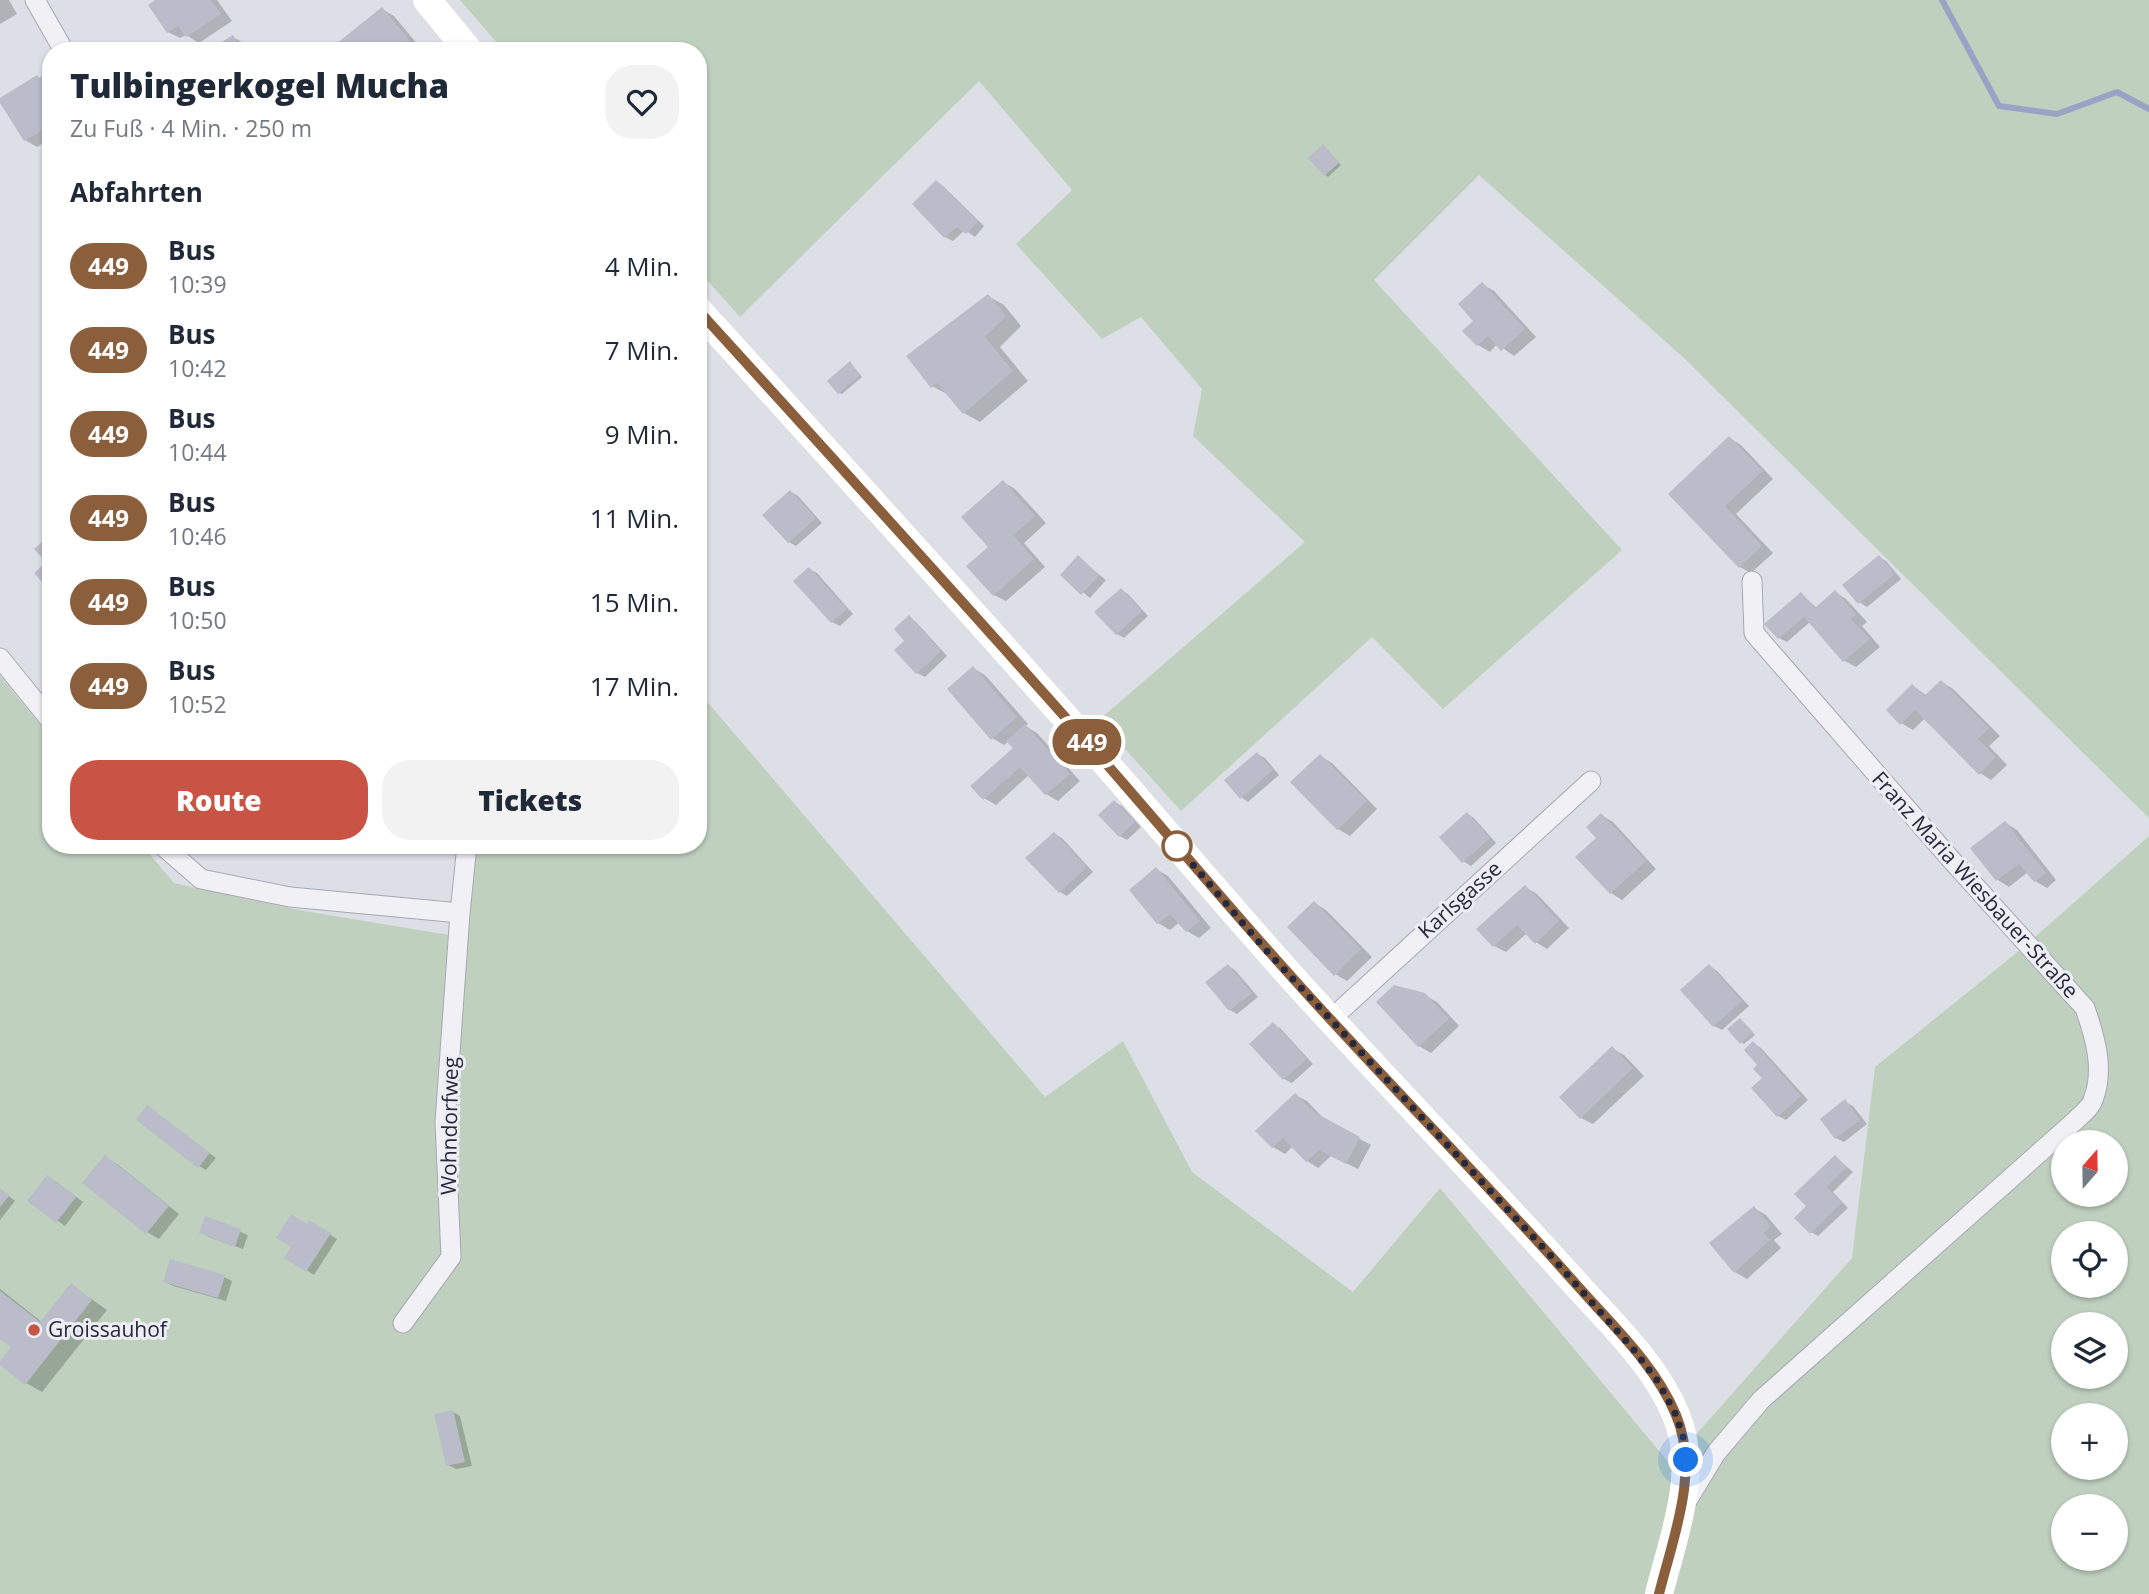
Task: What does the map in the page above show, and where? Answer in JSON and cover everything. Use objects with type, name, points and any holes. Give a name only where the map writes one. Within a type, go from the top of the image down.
[{"type":"street","points":[[35,0],[59,42]]},
{"type":"street","points":[[427,0],[462,42]]},
{"type":"street","points":[[707,320],[961,600],[1265,949],[1550,1255],[1634,1350],[1659,1383],[1675,1413],[1683,1436],[1686,1460],[1679,1515],[1659,1594]]},
{"type":"street","name":"Franz Maria Wiesbauer-Straße","points":[[1679,1515],[1716,1453],[1761,1401],[2075,1121],[2093,1101],[2098,1072],[2095,1036],[2085,1008],[1938,845],[1754,633],[1752,581]]},
{"type":"street","points":[[0,658],[42,710]]},
{"type":"street","name":"Karlsgasse","points":[[1330,1020],[1591,781]]},
{"type":"street","points":[[172,854],[201,879],[290,897],[460,913]]},
{"type":"street","name":"Wohndorfweg","points":[[403,1323],[451,1257],[445,1122],[466,854]]},
{"type":"green space","points":[[460,0],[2149,0],[2149,818],[1684,358],[1479,175],[1374,280],[1622,550],[1443,709],[1372,637],[1181,811],[1099,720],[1305,542],[1193,436],[1202,389],[1141,317],[1102,339],[1016,244],[1072,190],[979,81],[740,317],[707,280],[707,42],[496,42]]},
{"type":"green space","points":[[0,676],[42,727],[42,854],[150,854],[174,883],[304,911],[461,937],[472,854],[707,854],[707,702],[1045,1097],[1123,1041],[1192,1172],[1353,1292],[1440,1188],[1670,1464],[1852,1258],[1875,1067],[2025,946],[2149,836],[2149,1594],[0,1594]]},
{"type":"building","points":[[155,0],[211,0],[221,14],[186,37],[178,26],[167,33],[148,5]]},
{"type":"building","points":[[382,7],[411,42],[338,42]]},
{"type":"building","points":[[233,35],[237,42],[222,42]]},
{"type":"building","points":[[37,75],[39,78],[42,76],[42,130],[24,141],[0,103],[0,98]]},
{"type":"building","points":[[1323,144],[1339,163],[1324,176],[1308,158]]},
{"type":"building","points":[[936,180],[978,221],[966,234],[957,227],[944,238],[912,204]]},
{"type":"building","points":[[1482,282],[1525,329],[1501,351],[1488,336],[1477,346],[1462,331],[1473,321],[1458,304]]},
{"type":"building","points":[[988,294],[1006,316],[985,337],[1013,371],[963,414],[937,383],[931,388],[906,356]]},
{"type":"building","points":[[850,361],[860,375],[838,394],[827,381]]},
{"type":"building","points":[[1729,436],[1763,471],[1725,506],[1762,546],[1739,568],[1668,494]]},
{"type":"building","points":[[1003,480],[1035,516],[1013,535],[1034,559],[993,596],[966,566],[988,547],[961,517]]},
{"type":"building","points":[[790,490],[816,518],[788,543],[762,515]]},
{"type":"building","points":[[42,542],[42,558],[34,549]]},
{"type":"building","points":[[1078,555],[1099,575],[1081,595],[1060,575]]},
{"type":"building","points":[[1879,555],[1895,574],[1858,604],[1842,585]]},
{"type":"building","points":[[42,566],[42,582],[34,573]]},
{"type":"building","points":[[809,567],[847,609],[831,623],[793,581]]},
{"type":"building","points":[[1121,588],[1142,611],[1116,635],[1094,612]]},
{"type":"building","points":[[1835,590],[1856,614],[1851,619],[1870,639],[1843,662],[1804,617],[1778,639],[1764,624],[1801,592],[1815,608]]},
{"type":"building","points":[[909,615],[941,651],[916,674],[894,650],[904,641],[894,629]]},
{"type":"building","points":[[973,666],[1017,717],[991,740],[947,689]]},
{"type":"building","points":[[1941,680],[1989,728],[1978,739],[1996,757],[1979,775],[1915,710],[1900,725],[1886,710],[1912,684],[1924,696]]},
{"type":"building","points":[[1025,724],[1070,774],[1045,795],[1020,767],[983,800],[970,786],[1013,748],[1006,741]]},
{"type":"building","points":[[1257,752],[1273,770],[1240,799],[1224,780]]},
{"type":"building","points":[[1320,754],[1367,801],[1337,830],[1290,782]]},
{"type":"building","points":[[1114,800],[1135,822],[1119,837],[1098,815]]},
{"type":"building","points":[[1467,812],[1490,838],[1462,863],[1439,837]]},
{"type":"building","points":[[1601,813],[1646,861],[1610,894],[1575,857],[1596,838],[1586,827]]},
{"type":"building","points":[[2005,821],[2046,873],[2034,882],[2019,864],[1996,881],[1970,848]]},
{"type":"building","points":[[1054,832],[1087,867],[1059,893],[1025,858]]},
{"type":"building","points":[[1156,867],[1200,921],[1186,932],[1170,914],[1157,924],[1129,890]]},
{"type":"building","points":[[1525,885],[1559,921],[1535,944],[1517,925],[1493,947],[1476,929]]},
{"type":"building","points":[[1314,901],[1361,949],[1334,976],[1287,927]]},
{"type":"building","points":[[1228,964],[1252,993],[1229,1011],[1205,982]]},
{"type":"building","points":[[1709,964],[1742,1001],[1713,1027],[1680,990]]},
{"type":"building","points":[[1394,985],[1425,993],[1449,1019],[1418,1047],[1376,1002]]},
{"type":"building","points":[[1740,1018],[1753,1032],[1740,1044],[1727,1029]]},
{"type":"building","points":[[1273,1022],[1307,1059],[1283,1080],[1249,1044]]},
{"type":"building","points":[[1753,1041],[1801,1096],[1777,1117],[1751,1088],[1762,1078],[1753,1069],[1757,1065],[1744,1050]]},
{"type":"building","points":[[1612,1046],[1633,1068],[1580,1119],[1559,1097]]},
{"type":"building","points":[[1295,1093],[1314,1112],[1360,1137],[1346,1164],[1319,1150],[1306,1162],[1283,1138],[1272,1148],[1255,1131]]},
{"type":"building","points":[[1845,1099],[1860,1120],[1835,1139],[1820,1119]]},
{"type":"building","points":[[147,1105],[210,1153],[198,1168],[136,1120]]},
{"type":"building","points":[[105,1155],[169,1206],[146,1234],[82,1183]]},
{"type":"building","points":[[1835,1155],[1847,1167],[1827,1187],[1842,1202],[1810,1234],[1794,1218],[1806,1206],[1794,1194]]},
{"type":"building","points":[[47,1175],[76,1197],[56,1223],[27,1201]]},
{"type":"building","points":[[0,1188],[9,1196],[0,1207]]},
{"type":"building","points":[[1754,1206],[1771,1227],[1764,1233],[1770,1240],[1734,1273],[1709,1243]]},
{"type":"building","points":[[291,1214],[307,1224],[309,1220],[331,1233],[306,1272],[284,1258],[291,1247],[276,1238]]},
{"type":"building","points":[[205,1216],[241,1229],[235,1247],[199,1233]]},
{"type":"building","points":[[170,1259],[225,1275],[218,1298],[163,1282]]},
{"type":"building","name":"Groissauhof","points":[[71,1283],[92,1300],[25,1385],[0,1365],[11,1347],[0,1339],[0,1291],[40,1322]]},
{"type":"building","points":[[453,1410],[465,1462],[446,1466],[434,1414]]},
{"type":"waterway","points":[[1942,0],[1999,106],[2057,114],[2117,92],[2149,109]]},
{"type":"bus line","name":"449","points":[[707,320],[1091,746],[1265,949],[1550,1255],[1634,1350],[1659,1383],[1675,1413],[1683,1436],[1686,1460],[1679,1515],[1659,1594]]},
{"type":"place","name":"Groissauhof","points":[[34,1330]]},
{"type":"route","points":[[1177,846],[1265,949],[1550,1255],[1634,1350],[1659,1383],[1675,1413],[1683,1436],[1686,1460]]}]
